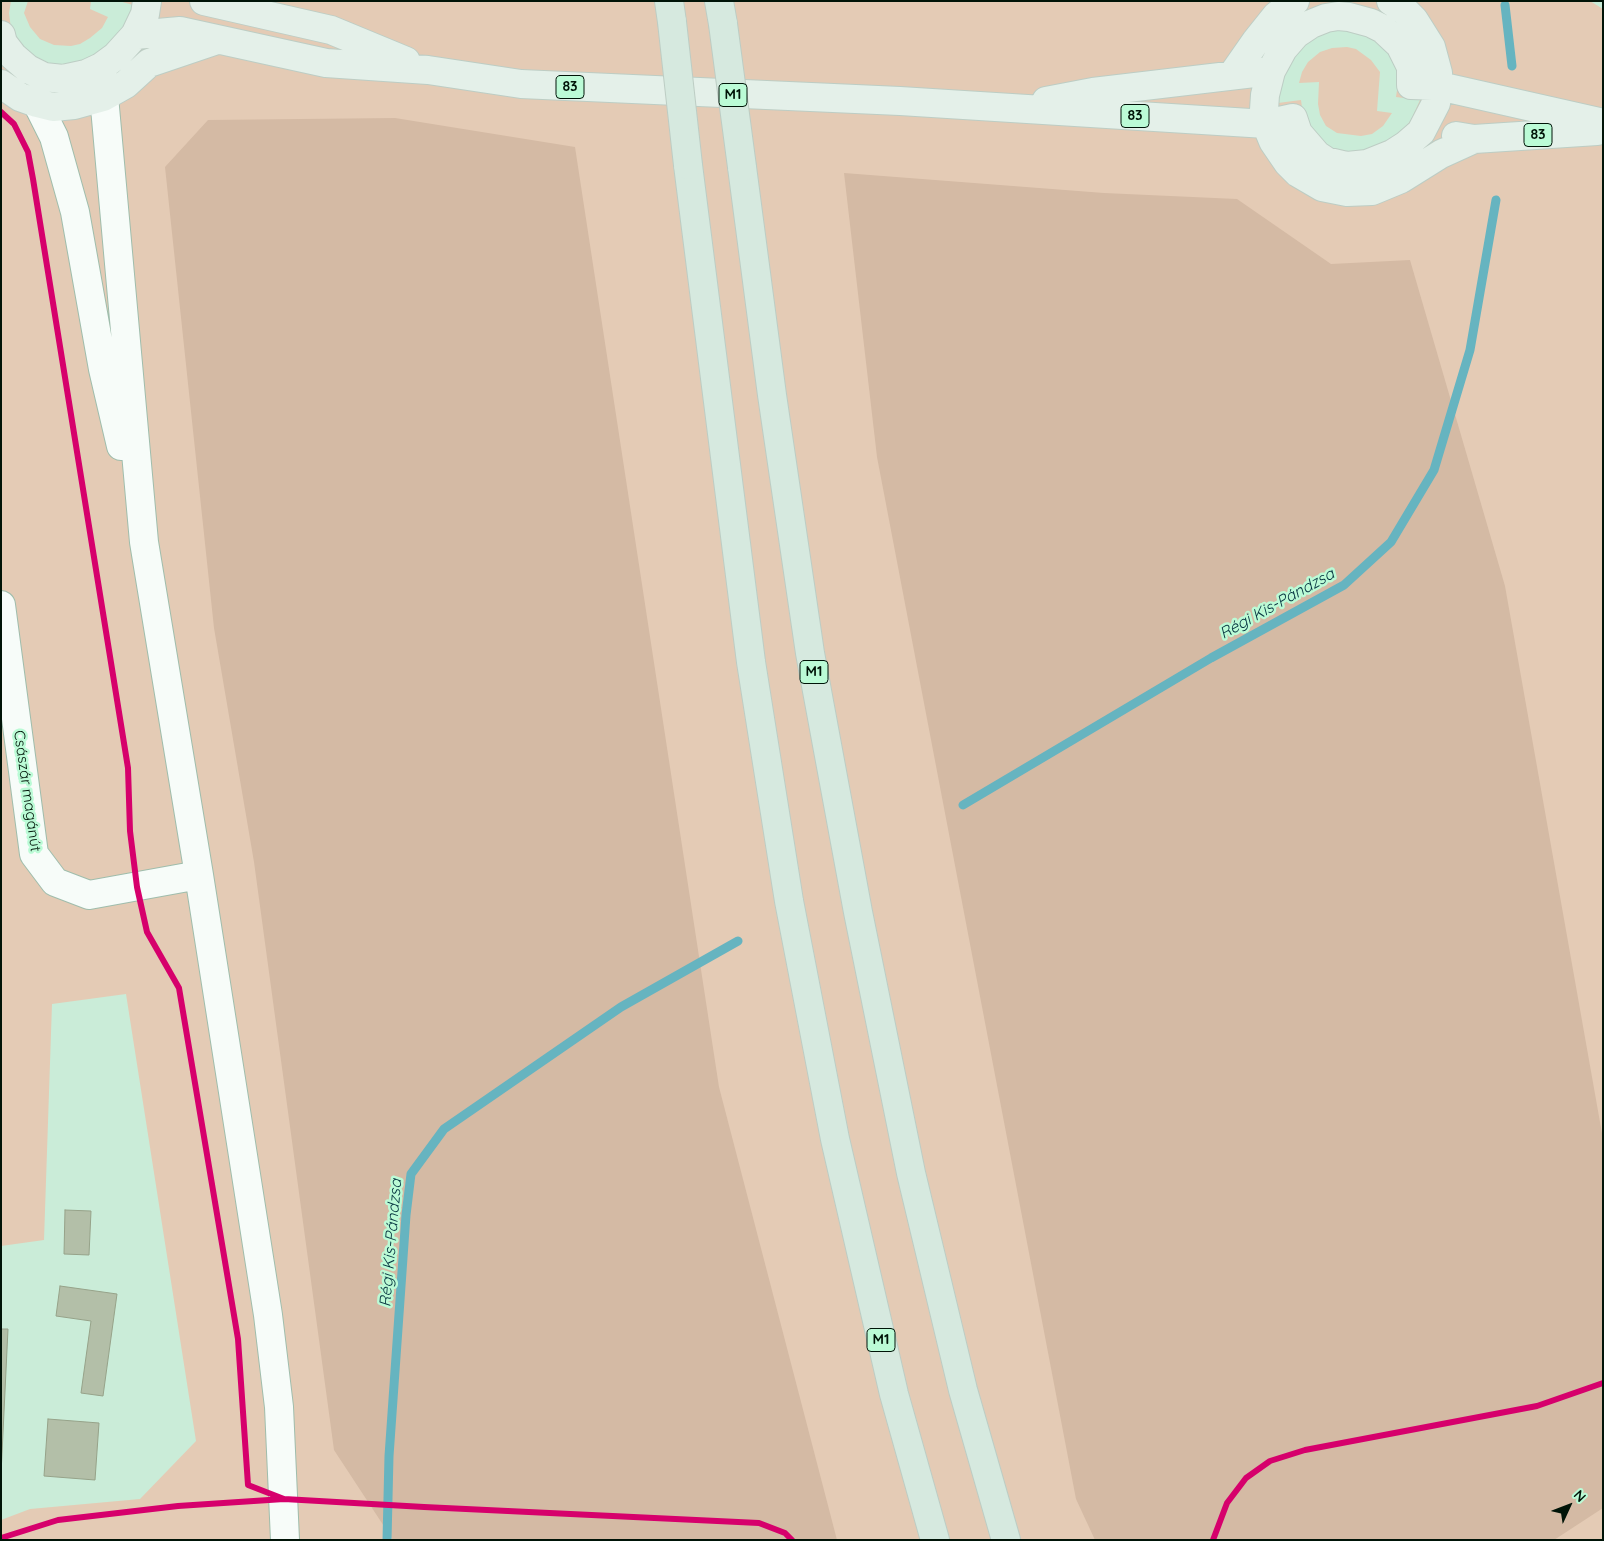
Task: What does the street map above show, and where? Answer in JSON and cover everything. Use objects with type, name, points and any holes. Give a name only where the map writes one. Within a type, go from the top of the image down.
[{"type":"highway","name":"M1","points":[[670,11],[751,662],[789,901],[837,1148],[894,1394],[935,1540]]},
{"type":"highway","name":"M1","points":[[721,12],[772,395],[810,653],[858,912],[911,1173],[963,1390],[1006,1540]]},
{"type":"main road","points":[[1,35],[3,43],[13,56],[28,68],[44,77],[63,79],[86,74],[101,67],[116,56],[135,35],[147,1]]},
{"type":"main road","name":"83","points":[[204,1],[331,30],[428,70]]},
{"type":"main road","points":[[1233,74],[1276,16],[1295,1]]},
{"type":"main road","points":[[1391,1],[1404,10],[1424,33],[1435,60],[1439,86],[1436,102],[1433,112],[1421,132],[1415,137]]},
{"type":"main road","name":"83","points":[[1474,139],[1441,154],[1400,179],[1372,191],[1347,192],[1322,187],[1298,173],[1279,151],[1266,124],[1264,110],[1265,95],[1271,71],[1283,49],[1311,13],[1326,18],[1338,16],[1359,18],[1383,29],[1400,45],[1411,67],[1411,84],[1439,86],[1603,123]]},
{"type":"main road","points":[[135,35],[180,31],[216,40]]},
{"type":"main road","points":[[1,84],[20,97],[37,104],[53,107],[74,105],[103,97],[126,84],[149,63],[216,40]]},
{"type":"main road","name":"83","points":[[216,40],[326,63],[428,70],[521,84],[791,96],[1266,124],[1293,118],[1298,133],[1317,155],[1326,161],[1347,166],[1367,164],[1392,154],[1415,137],[1430,134],[1443,133],[1474,139],[1603,130]]},
{"type":"main road","name":"83","points":[[1005,108],[1093,92],[1271,71]]},
{"type":"street","points":[[101,67],[144,542],[199,875],[268,1315],[279,1407],[285,1540]]},
{"type":"street","points":[[37,104],[54,138],[76,212],[102,369],[144,542]]},
{"type":"street","name":"Császár magánút","points":[[1,606],[34,854],[55,882],[89,895],[199,875]]},
{"type":"shaded area","points":[[1,1],[11,1],[9,13],[11,29],[15,40],[36,60],[59,67],[93,59],[118,37],[133,5],[119,1],[1590,1],[1603,9],[1603,1540],[1,1540],[1,1520],[30,1509],[140,1499],[196,1441],[126,994],[52,1004],[44,1240],[1,1246]],"holes":[[[1323,29],[1369,31],[1394,55],[1399,77],[1396,97],[1420,100],[1411,120],[1400,134],[1374,150],[1342,154],[1320,144],[1304,123],[1301,100],[1278,103],[1279,84],[1292,55]]]},
{"type":"shaded area","points":[[28,1],[91,1],[90,9],[108,17],[102,28],[80,44],[71,46],[54,45],[40,39],[30,27],[24,13]]},
{"type":"shaded area","points":[[1347,47],[1356,49],[1371,60],[1380,72],[1377,111],[1392,113],[1383,126],[1372,134],[1361,136],[1337,133],[1326,126],[1320,115],[1318,104],[1319,82],[1299,83],[1302,72],[1308,62],[1320,52],[1332,48]]},
{"type":"shaded area","points":[[395,118],[575,147],[719,1087],[837,1540],[393,1540],[334,1450],[254,862],[214,628],[165,167],[208,120]]},
{"type":"shaded area","points":[[844,173],[1104,193],[1237,199],[1331,264],[1410,260],[1505,586],[1603,1139],[1603,1508],[1554,1540],[1095,1540],[1076,1499],[877,457]]},
{"type":"building","points":[[65,1210],[91,1211],[89,1255],[64,1254]]},
{"type":"building","points":[[60,1286],[117,1294],[103,1396],[81,1393],[91,1321],[56,1316]]},
{"type":"building","points":[[1,1329],[8,1329],[1,1474]]},
{"type":"building","points":[[48,1419],[99,1423],[95,1480],[44,1476]]},
{"type":"waterway","points":[[1505,5],[1512,66]]},
{"type":"waterway","name":"Régi Kis-Pándzsa","points":[[963,805],[1211,658],[1344,585],[1391,542],[1434,470],[1470,350],[1496,200]]},
{"type":"waterway","name":"Régi Kis-Pándzsa","points":[[387,1540],[389,1456],[406,1215],[411,1174],[444,1129],[621,1007],[738,941]]},
{"type":"cycle path","points":[[1,112],[14,124],[28,152],[33,179],[128,768],[130,831],[137,887],[147,932],[179,988],[238,1339],[248,1485],[284,1499]]},
{"type":"cycle path","points":[[1213,1540],[1227,1503],[1246,1478],[1270,1461],[1305,1450],[1537,1406],[1603,1383]]},
{"type":"cycle path","points":[[1,1538],[58,1520],[178,1506],[284,1499],[759,1523],[785,1533],[792,1540]]}]
